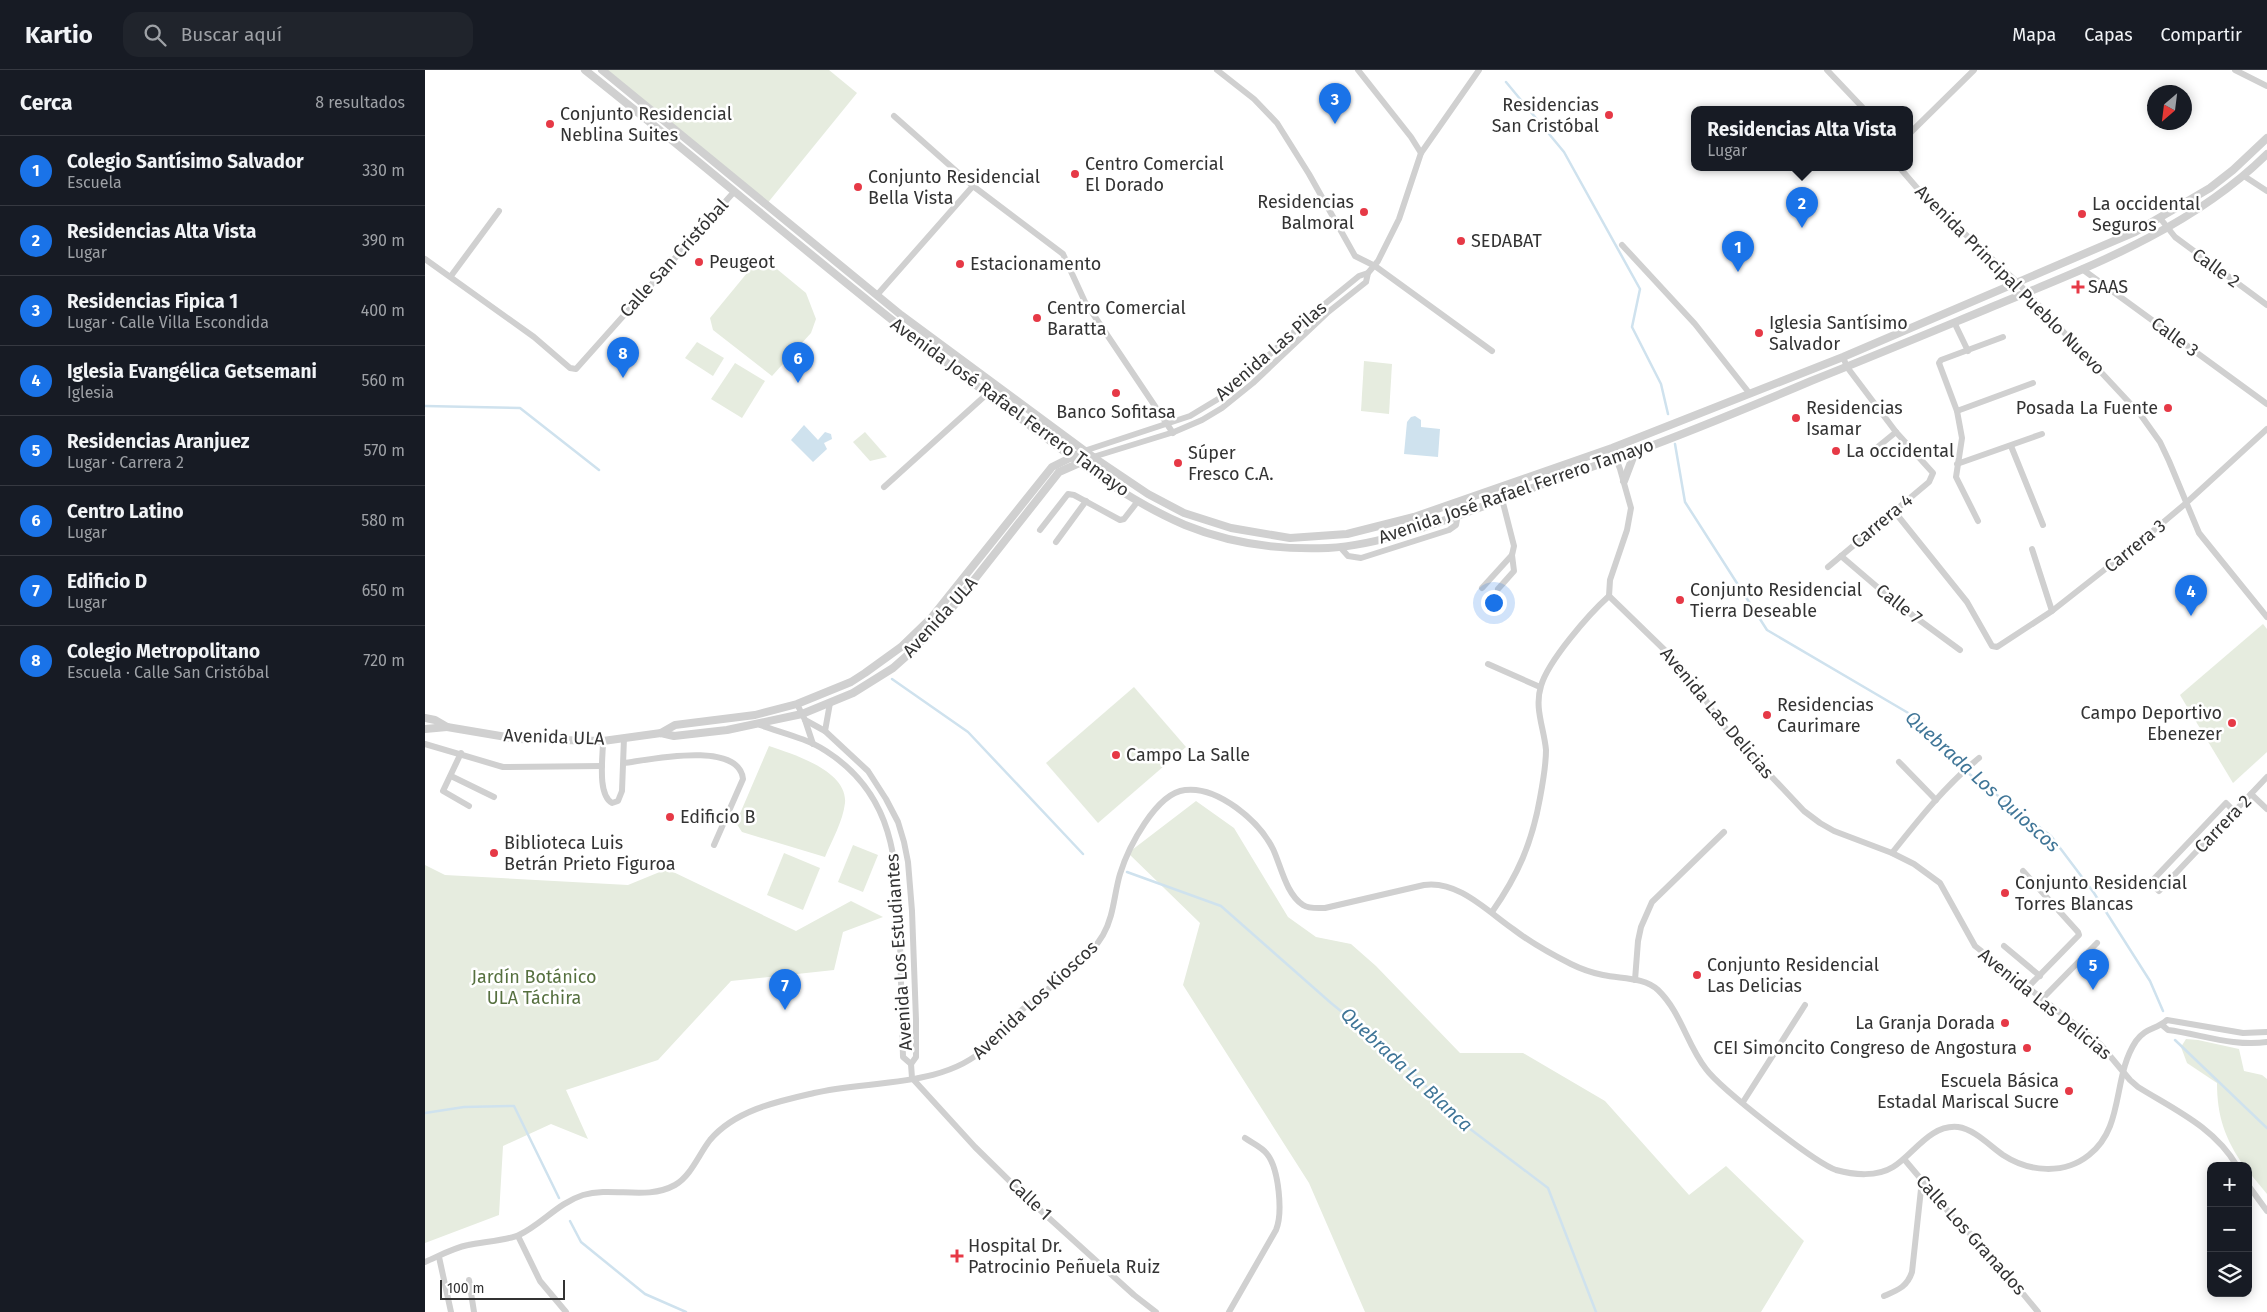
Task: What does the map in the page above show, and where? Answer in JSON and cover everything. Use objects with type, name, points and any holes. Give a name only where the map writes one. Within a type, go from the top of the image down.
[{"type":"street","name":"Avenida José Rafael Ferrero Tamayo","points":[[585,70],[733,193],[909,334],[1079,462],[1138,501],[1197,529],[1239,540],[1283,548],[1340,547],[1409,532],[1635,452],[1847,367],[2082,269],[2166,228],[2204,206],[2244,176],[2267,154]]},
{"type":"street","name":"Avenida José Rafael Ferrero Tamayo","points":[[602,70],[877,295],[1093,458],[1148,494],[1185,513],[1231,528],[1290,538],[1347,534],[1388,525],[1611,448],[1843,357],[2135,232],[2210,188],[2233,170],[2267,138]]},
{"type":"street","points":[[1217,70],[1254,99],[1277,123],[1309,174],[1355,256],[1375,266],[1492,351]]},
{"type":"street","points":[[1357,70],[1411,137],[1421,153]]},
{"type":"street","name":"Avenida Las Pilas","points":[[1084,451],[1190,416],[1228,393],[1314,313],[1359,276],[1368,273],[1375,266],[1399,219],[1421,153],[1479,70]]},
{"type":"street","points":[[1827,70],[1861,106]]},
{"type":"street","points":[[1913,130],[1974,70]]},
{"type":"street","points":[[2235,70],[2267,86]]},
{"type":"street","points":[[894,116],[973,186],[1063,254],[1085,302],[1173,433]]},
{"type":"street","name":"Avenida Principal Pueblo Nuevo","points":[[1902,171],[1924,196],[2017,283],[2140,414],[2160,442],[2185,504],[2204,540],[2267,617]]},
{"type":"street","points":[[2244,176],[2267,190]]},
{"type":"street","points":[[877,295],[973,186]]},
{"type":"street","name":"Calle San Cristóbal","points":[[451,276],[534,337],[570,368],[576,369],[733,193]]},
{"type":"street","points":[[425,259],[451,276],[499,211]]},
{"type":"street","name":"Calle 2","points":[[2160,218],[2166,228],[2190,249],[2267,305]]},
{"type":"street","points":[[1622,245],[1695,324],[1749,394]]},
{"type":"street","name":"Calle 3","points":[[2082,269],[2267,404]]},
{"type":"street","name":"Avenida Las Pilas","points":[[1093,458],[1173,433],[1202,420],[1241,394],[1327,313],[1366,282],[1368,273]]},
{"type":"street","points":[[1954,322],[1968,350]]},
{"type":"street","points":[[1979,521],[1956,477],[1962,444],[1957,411],[1939,363],[1941,360],[2003,338]]},
{"type":"street","points":[[1843,357],[1847,367],[1896,432],[1874,450]]},
{"type":"street","points":[[1957,411],[2033,382]]},
{"type":"street","points":[[884,487],[987,394]]},
{"type":"street","name":"Carrera 3","points":[[1894,511],[1967,602],[1992,646],[2001,646],[2052,611],[2185,504],[2267,429]]},
{"type":"street","name":"Carrera 4","points":[[1828,567],[1929,482],[1933,473],[1896,432]]},
{"type":"street","points":[[1957,464],[2042,434]]},
{"type":"street","points":[[2011,446],[2043,525]]},
{"type":"street","points":[[1492,912],[1510,887],[1522,864],[1536,820],[1544,776],[1546,748],[1539,711],[1540,687],[1544,676],[1555,660],[1595,609],[1609,596],[1610,580],[1624,538],[1631,508],[1624,481],[1611,448]]},
{"type":"street","name":"Avenida ULA","points":[[661,733],[675,725],[755,715],[797,704],[851,682],[901,648],[932,617],[1052,467],[1084,451]]},
{"type":"street","points":[[1624,481],[1635,452]]},
{"type":"street","name":"Avenida ULA","points":[[425,728],[447,727],[518,739],[603,740],[661,733],[674,736],[804,717],[853,693],[893,668],[911,652],[948,614],[1059,472],[1079,462],[1093,458]]},
{"type":"street","points":[[1040,530],[1068,494],[1074,494],[1120,520],[1124,520],[1138,501]]},
{"type":"street","points":[[1498,589],[1514,571],[1513,546],[1502,499]]},
{"type":"street","points":[[1056,542],[1086,501]]},
{"type":"street","points":[[1340,547],[1348,556],[1361,558],[1449,530],[1456,525],[1458,514]]},
{"type":"street","points":[[2032,549],[2052,611]]},
{"type":"street","points":[[1482,588],[1513,555]]},
{"type":"street","name":"Calle 7","points":[[1841,556],[1896,603],[1961,650]]},
{"type":"street","name":"Avenida Las Delicias","points":[[1609,596],[1677,662],[1718,720],[1804,811],[1834,831],[1892,853],[1914,864],[1940,883],[1975,946],[2100,1044],[2129,1080],[2199,1123],[2228,1152],[2234,1162]]},
{"type":"street","points":[[1488,664],[1540,687]]},
{"type":"street","points":[[797,704],[804,717],[813,744]]},
{"type":"street","points":[[825,731],[830,704]]},
{"type":"street","name":"Avenida Los Estudiantes","points":[[804,717],[825,731],[868,771],[898,822],[908,862],[912,911],[916,1020],[916,1056],[911,1064],[913,1078]]},
{"type":"street","name":"Avenida ULA","points":[[425,718],[435,720],[447,727]]},
{"type":"street","name":"Avenida Los Estudiantes","points":[[759,725],[813,744],[827,752],[860,780],[873,800],[889,834],[898,874],[903,1057],[911,1064]]},
{"type":"street","points":[[603,740],[603,790],[605,798],[612,803],[618,801],[621,797],[625,738]]},
{"type":"street","points":[[425,744],[461,753],[503,767],[602,766]]},
{"type":"street","points":[[461,753],[444,793],[469,806]]},
{"type":"street","points":[[624,763],[698,754],[730,762],[737,767],[742,773],[743,779],[714,845]]},
{"type":"street","points":[[1892,853],[1936,800],[1964,770],[1979,758]]},
{"type":"street","points":[[1899,762],[1936,800]]},
{"type":"street","points":[[451,776],[494,797]]},
{"type":"street","name":"Carrera 2","points":[[2235,812],[2225,803],[2150,882],[2159,891],[2235,812],[2251,794],[2267,778]]},
{"type":"street","name":"Avenida Los Kioscos","points":[[518,1236],[554,1210],[581,1196],[597,1192],[643,1193],[659,1191],[677,1184],[688,1172],[712,1137],[732,1119],[815,1092],[943,1072],[975,1057],[1014,1016],[1062,978],[1103,936],[1115,905],[1120,875],[1126,858],[1144,824],[1169,795],[1185,790],[1212,794],[1238,808],[1272,846],[1295,896],[1301,904],[1311,908],[1341,905],[1434,884],[1447,886],[1492,912],[1513,929],[1572,964],[1600,974],[1651,984],[1666,999],[1706,1070],[1803,1150],[1835,1169],[1860,1175],[1891,1168],[1905,1158],[1916,1146],[1938,1132],[1946,1128],[1957,1127],[1976,1136],[2006,1157],[2023,1164],[2040,1169],[2056,1170],[2073,1166],[2090,1155],[2102,1142],[2111,1127],[2117,1106],[2122,1069],[2140,1036],[2151,1027],[2162,1025],[2167,1020],[2243,1033],[2267,1032]]},
{"type":"street","points":[[2251,794],[2267,809]]},
{"type":"street","points":[[1635,980],[1635,960],[1639,934],[1652,902],[1724,832]]},
{"type":"street","points":[[2023,871],[2079,935],[2028,987]]},
{"type":"street","points":[[2043,998],[2097,943]]},
{"type":"street","points":[[2004,946],[2040,976]]},
{"type":"street","points":[[1743,1102],[1805,1005]]},
{"type":"street","points":[[2162,1025],[2168,1030],[2217,1039],[2252,1044],[2267,1042]]},
{"type":"street","name":"Calle 1","points":[[913,1078],[975,1147],[1029,1200],[1134,1295],[1156,1312]]},
{"type":"street","points":[[1229,1312],[1279,1223],[1276,1174],[1273,1163],[1266,1152],[1245,1138]]},
{"type":"street","name":"Calle Los Granados","points":[[1905,1158],[1953,1217],[1987,1250],[2038,1312]]},
{"type":"street","points":[[1884,1296],[1904,1287],[1909,1281],[1912,1272],[1922,1180]]},
{"type":"street","points":[[2252,1190],[2267,1211]]},
{"type":"street","points":[[425,1262],[464,1246],[518,1236],[540,1281],[566,1312]]},
{"type":"street","points":[[439,1257],[451,1312]]},
{"type":"street","points":[[469,1280],[474,1312]]},
{"type":"green space","points":[[598,70],[829,70],[857,93],[766,205]]},
{"type":"green space","points":[[761,256],[806,293],[816,319],[811,333],[772,376],[713,330],[710,318]]},
{"type":"green space","points":[[697,342],[724,358],[713,376],[685,358]]},
{"type":"green space","points":[[1364,361],[1392,364],[1389,414],[1361,411]]},
{"type":"green space","points":[[735,363],[765,381],[742,418],[711,399]]},
{"type":"green space","points":[[865,432],[887,457],[870,461],[853,442]]},
{"type":"green space","name":"Campo Deportivo Ebenezer","points":[[2263,624],[2267,629],[2267,752],[2233,783],[2180,695]]},
{"type":"green space","name":"Campo La Salle","points":[[1134,687],[1186,747],[1098,823],[1046,763]]},
{"type":"green space","points":[[769,746],[804,759],[829,773],[844,792],[845,803],[842,817],[825,857],[742,832],[736,823]]},
{"type":"green space","points":[[1196,801],[1234,828],[1288,917],[1316,937],[1351,944],[1376,966],[1460,1053],[1523,1053],[1605,1101],[1689,1195],[1726,1166],[1804,1241],[1761,1312],[1365,1312],[1309,1183],[1183,985],[1200,923],[1128,853]]},
{"type":"green space","points":[[853,845],[878,855],[863,892],[838,882]]},
{"type":"green space","points":[[784,853],[820,868],[803,910],[767,895]]},
{"type":"green space","name":"Jardín Botánico ULA Táchira","points":[[425,865],[445,875],[628,885],[667,869],[796,931],[851,901],[883,917],[843,932],[834,970],[731,981],[658,1060],[566,1090],[588,1139],[551,1124],[503,1146],[499,1215],[425,1243]]},
{"type":"green space","points":[[2186,1039],[2239,1049],[2244,1071],[2262,1075],[2267,1079],[2267,1194],[2252,1176],[2252,1162],[2242,1162],[2227,1137],[2221,1117],[2217,1083],[2187,1063],[2181,1047]]},
{"type":"water","points":[[1415,416],[1421,420],[1421,427],[1440,429],[1438,457],[1404,454],[1407,422],[1411,417]]},
{"type":"water","points":[[804,425],[818,440],[825,432],[831,434],[832,439],[824,443],[827,449],[813,462],[791,440]]},
{"type":"waterway","name":"Quebrada Los Quioscos","points":[[1506,82],[1564,152],[1640,289],[1632,327],[1661,384],[1668,414]]},
{"type":"waterway","name":"Quebrada La Blanca","points":[[425,406],[520,408],[599,470]]},
{"type":"waterway","name":"Quebrada Los Quioscos","points":[[1675,444],[1685,502],[1767,630],[1910,714],[1964,770],[2051,836],[2094,893],[2150,981],[2163,1011]]},
{"type":"waterway","name":"Quebrada La Blanca","points":[[892,679],[968,732],[1083,854]]},
{"type":"waterway","name":"Quebrada La Blanca","points":[[1127,872],[1221,906],[1331,1003],[1401,1060],[1457,1119],[1548,1188],[1596,1312]]},
{"type":"waterway","name":"Quebrada Los Quioscos","points":[[2175,1040],[2267,1128]]},
{"type":"waterway","points":[[425,1113],[464,1107],[514,1106],[559,1198]]},
{"type":"waterway","points":[[570,1221],[581,1242],[645,1294],[686,1312]]},
{"type":"place","name":"Residencias San Cristóbal","points":[[1609,115]]},
{"type":"place","name":"Conjunto Residencial Neblina Suites","points":[[550,124]]},
{"type":"place","name":"Residencias Fipica 1","points":[[1335,124]]},
{"type":"place","name":"Centro Comercial El Dorado","points":[[1075,174]]},
{"type":"place","name":"Conjunto Residencial Bella Vista","points":[[858,187]]},
{"type":"place","name":"Residencias Balmoral","points":[[1364,212]]},
{"type":"place","name":"La occidental Seguros","points":[[2082,214]]},
{"type":"place","name":"Residencias Alta Vista","points":[[1802,228]]},
{"type":"place","name":"SEDABAT","points":[[1461,241]]},
{"type":"place","name":"Peugeot","points":[[699,262]]},
{"type":"place","name":"Estacionamento","points":[[960,264]]},
{"type":"place","name":"Colegio Santísimo Salvador","points":[[1738,272]]},
{"type":"place","name":"SAAS","points":[[2078,287]]},
{"type":"place","name":"Centro Comercial Baratta","points":[[1037,318]]},
{"type":"place","name":"Iglesia Santísimo Salvador","points":[[1759,333]]},
{"type":"place","name":"Colegio Metropolitano","points":[[623,378]]},
{"type":"place","name":"Centro Latino","points":[[798,383]]},
{"type":"place","name":"Banco Sofitasa","points":[[1116,393]]},
{"type":"place","name":"Posada La Fuente","points":[[2168,408]]},
{"type":"place","name":"Residencias Isamar","points":[[1796,418]]},
{"type":"place","name":"La occidental","points":[[1836,451]]},
{"type":"place","name":"Súper Fresco C.A.","points":[[1178,463]]},
{"type":"place","name":"Conjunto Residencial Tierra Deseable","points":[[1680,600]]},
{"type":"place","name":"Iglesia Evangélica Getsemani","points":[[2191,616]]},
{"type":"place","name":"Residencias Caurimare","points":[[1767,715]]},
{"type":"place","name":"Campo Deportivo Ebenezer","points":[[2232,723]]},
{"type":"place","name":"Campo La Salle","points":[[1116,755]]},
{"type":"place","name":"Edificio B","points":[[670,817]]},
{"type":"place","name":"Biblioteca Luis Betrán Prieto Figuroa","points":[[494,853]]},
{"type":"place","name":"Conjunto Residencial Torres Blancas","points":[[2005,893]]},
{"type":"place","name":"Conjunto Residencial Las Delicias","points":[[1697,975]]},
{"type":"place","name":"Residencias Aranjuez","points":[[2093,990]]},
{"type":"place","name":"Edificio D","points":[[785,1010]]},
{"type":"place","name":"La Granja Dorada","points":[[2005,1023]]},
{"type":"place","name":"CEI Simoncito Congreso de Angostura","points":[[2027,1048]]},
{"type":"place","name":"Escuela Básica Estadal Mariscal Sucre","points":[[2069,1091]]},
{"type":"place","name":"Hospital Dr. Patrocinio Peñuela Ruiz","points":[[957,1256]]}]
